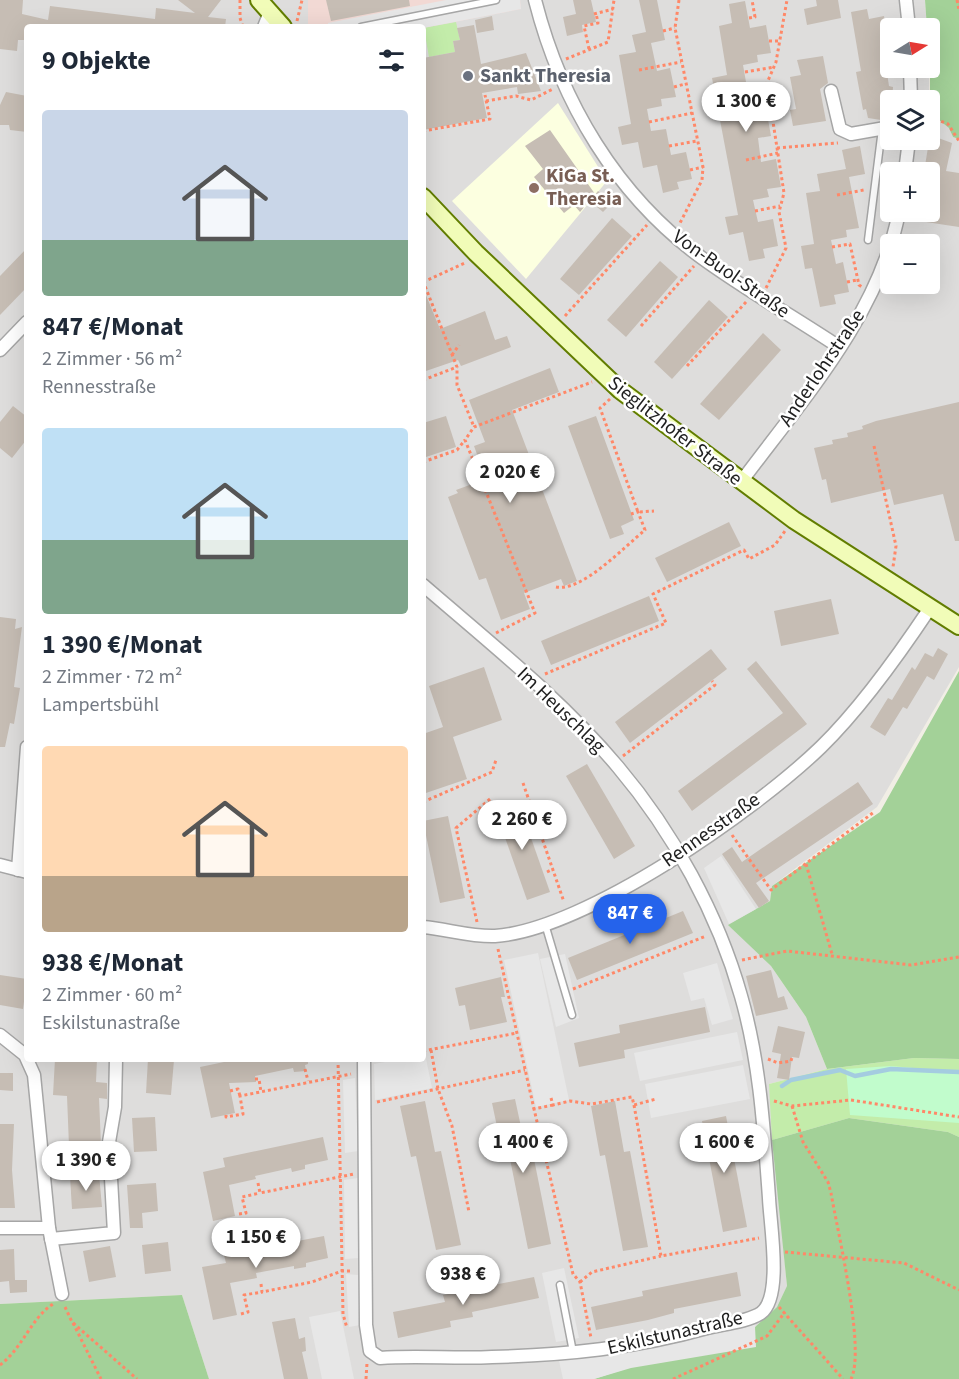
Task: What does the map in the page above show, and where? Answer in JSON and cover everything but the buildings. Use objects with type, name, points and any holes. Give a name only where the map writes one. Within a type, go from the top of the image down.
[{"type":"main road","points":[[264,13],[279,24]]},
{"type":"main road","name":"Sieglitzhofer Straße","points":[[426,200],[476,253],[620,390],[794,520],[959,626]]},
{"type":"street","name":"Von-Buol-Straße","points":[[535,0],[554,64],[563,84],[606,161],[654,217],[701,257],[839,347]]},
{"type":"street","points":[[906,0],[908,18]]},
{"type":"street","points":[[831,91],[840,129],[851,134],[880,129]]},
{"type":"street","name":"Anderlohrstraße","points":[[741,482],[839,347],[871,293],[896,222]]},
{"type":"street","points":[[0,350],[24,325]]},
{"type":"street","name":"Im Heuschlag","points":[[426,588],[534,682],[615,763],[679,854]]},
{"type":"street","name":"Rennesstraße","points":[[426,927],[495,936],[545,924],[569,915],[679,854],[723,824],[822,745],[902,647],[930,608]]},
{"type":"street","points":[[0,865],[22,871],[24,821]]},
{"type":"street","points":[[679,854],[718,928],[742,998],[761,1096],[772,1250],[773,1292],[770,1302]]},
{"type":"street","points":[[0,1035],[24,1053]]},
{"type":"street","points":[[29,1062],[34,1075],[50,1233],[62,1297]]},
{"type":"street","points":[[0,1228],[50,1233],[114,1233],[108,1142],[115,1107],[116,1062]]},
{"type":"street","name":"Eskilstunastraße","points":[[364,1062],[366,1325],[370,1351],[380,1358],[492,1357],[593,1352],[629,1347],[736,1321],[761,1313],[770,1302]]},
{"type":"lane","points":[[376,24],[496,0]]},
{"type":"lane","points":[[868,240],[883,150]]},
{"type":"lane","points":[[545,924],[572,1015]]},
{"type":"lane","points":[[560,1285],[573,1352]]},
{"type":"path","points":[[240,0],[242,24]]},
{"type":"path","points":[[296,24],[302,0]]},
{"type":"path","points":[[554,64],[608,42],[614,0]]},
{"type":"path","points":[[679,0],[675,28],[703,166],[702,180],[681,221]]},
{"type":"path","points":[[748,18],[755,17],[752,0]]},
{"type":"path","points":[[687,366],[758,295],[786,248],[779,212],[784,193],[767,83],[774,67],[787,0]]},
{"type":"path","points":[[957,0],[959,10]]},
{"type":"path","points":[[589,49],[584,26],[598,23],[595,14],[613,9]]},
{"type":"path","points":[[663,31],[675,28]]},
{"type":"path","points":[[769,41],[780,40]]},
{"type":"path","points":[[639,70],[681,62]]},
{"type":"path","points":[[745,72],[774,67]]},
{"type":"path","points":[[486,101],[516,96],[531,100],[563,84]]},
{"type":"path","points":[[674,87],[685,84]]},
{"type":"path","points":[[426,130],[490,119],[485,95]]},
{"type":"path","points":[[736,110],[770,103]]},
{"type":"path","points":[[649,122],[692,113]]},
{"type":"path","points":[[940,121],[948,124],[959,141]]},
{"type":"path","points":[[669,147],[698,141]]},
{"type":"path","points":[[746,160],[778,150],[846,142]]},
{"type":"path","points":[[690,170],[703,166]]},
{"type":"path","points":[[837,195],[875,188]]},
{"type":"path","points":[[755,211],[780,206]]},
{"type":"path","points":[[555,328],[654,217]]},
{"type":"path","points":[[832,247],[850,244],[859,285],[871,293]]},
{"type":"path","points":[[426,281],[468,262],[476,253]]},
{"type":"path","points":[[641,327],[701,257]]},
{"type":"path","points":[[847,282],[858,280]]},
{"type":"path","points":[[426,290],[457,367],[457,385],[474,428]]},
{"type":"path","points":[[452,355],[459,345]]},
{"type":"path","points":[[426,379],[457,367]]},
{"type":"path","points":[[426,461],[457,450],[474,428],[605,377]]},
{"type":"path","points":[[556,587],[565,589],[583,581],[645,530],[600,408],[620,390]]},
{"type":"path","points":[[602,433],[608,430]]},
{"type":"path","points":[[465,440],[535,613],[485,639]]},
{"type":"path","points":[[874,446],[896,546],[894,564],[885,580]]},
{"type":"path","points":[[616,473],[623,471]]},
{"type":"path","points":[[631,514],[654,511]]},
{"type":"path","points":[[534,682],[544,674],[666,623],[654,594],[744,550],[748,559],[775,545],[794,520]]},
{"type":"path","points":[[615,763],[715,685],[712,681]]},
{"type":"path","points":[[684,703],[687,707]]},
{"type":"path","points":[[646,731],[649,736]]},
{"type":"path","points":[[426,801],[492,772],[496,760]]},
{"type":"path","points":[[523,783],[569,915]]},
{"type":"path","points":[[480,935],[456,828],[490,799]]},
{"type":"path","points":[[723,824],[771,890],[874,812]]},
{"type":"path","points":[[530,827],[536,821]]},
{"type":"path","points":[[806,864],[832,954]]},
{"type":"path","points":[[547,873],[553,869]]},
{"type":"path","points":[[495,936],[573,1274],[580,1282],[593,1352]]},
{"type":"path","points":[[566,991],[705,937]]},
{"type":"path","points":[[731,964],[787,951],[832,954],[872,962],[911,965],[959,957]]},
{"type":"path","points":[[426,1051],[516,1032]]},
{"type":"path","points":[[431,1050],[438,1089],[452,1126],[469,1212]]},
{"type":"path","points":[[765,1060],[785,1063],[791,1061],[792,1057]]},
{"type":"path","points":[[336,1062],[341,1176],[343,1314],[347,1328]]},
{"type":"path","points":[[305,1069],[308,1082]]},
{"type":"path","points":[[364,1104],[525,1070]]},
{"type":"path","points":[[240,1096],[364,1073]]},
{"type":"path","points":[[255,1079],[259,1079],[261,1092]]},
{"type":"path","points":[[226,1115],[226,1118],[243,1114],[238,1089],[230,1090]]},
{"type":"path","points":[[761,1096],[792,1106],[851,1100],[959,1117]]},
{"type":"path","points":[[534,1109],[570,1101],[591,1104],[632,1097],[661,1256]]},
{"type":"path","points":[[551,1098],[553,1105]]},
{"type":"path","points":[[634,1105],[656,1099]]},
{"type":"path","points":[[792,1106],[803,1142],[828,1182],[851,1299],[854,1353],[851,1379]]},
{"type":"path","points":[[239,1214],[246,1213],[242,1197],[365,1172]]},
{"type":"path","points":[[258,1183],[260,1193]]},
{"type":"path","points":[[580,1282],[591,1272],[661,1256],[771,1236]]},
{"type":"path","points":[[772,1250],[904,1263],[959,1290]]},
{"type":"path","points":[[241,1314],[248,1312],[244,1295],[312,1282],[342,1270],[366,1271]]},
{"type":"path","points":[[261,1284],[262,1292]]},
{"type":"path","points":[[0,1365],[23,1342],[42,1312],[62,1297],[72,1322],[102,1379]]},
{"type":"path","points":[[770,1302],[785,1312],[843,1379]]},
{"type":"path","points":[[673,1379],[767,1336],[785,1312]]},
{"type":"path","points":[[72,1322],[137,1379]]},
{"type":"shaded area","points":[[0,0],[925,0],[926,18],[880,18],[880,78],[929,78],[929,90],[880,90],[880,150],[940,150],[940,121],[949,128],[953,137],[959,139],[959,667],[877,807],[772,886],[770,901],[729,925],[771,966],[806,1017],[827,1069],[769,1084],[787,1287],[777,1307],[755,1327],[756,1347],[631,1368],[594,1379],[209,1379],[182,1295],[0,1304]]},
{"type":"shaded area","points":[[308,0],[520,0],[521,9],[426,27],[426,24],[308,24]]},
{"type":"shaded area","points":[[446,0],[520,0],[521,9],[426,27],[426,24],[328,23]]},
{"type":"shaded area","name":"KiGa St. Theresia","points":[[558,103],[607,181],[526,279],[452,201]]},
{"type":"shaded area","points":[[721,856],[756,909],[729,924],[704,868]]},
{"type":"shaded area","points":[[538,953],[569,1100],[536,1107],[504,960]]},
{"type":"shaded area","points":[[565,954],[579,1018],[556,1027],[540,959]]},
{"type":"shaded area","points":[[717,963],[733,1019],[712,1025],[704,998],[691,1001],[683,973]]},
{"type":"shaded area","points":[[737,1032],[743,1060],[640,1081],[634,1053]]},
{"type":"shaded area","points":[[426,1059],[432,1088],[375,1100],[374,1064],[426,1062]]},
{"type":"shaded area","points":[[743,1065],[750,1099],[651,1118],[645,1084]]},
{"type":"shaded area","points":[[355,1078],[358,1151],[345,1153],[343,1080]]},
{"type":"shaded area","points":[[358,1178],[359,1258],[345,1259],[344,1180]]},
{"type":"shaded area","points":[[564,1268],[579,1338],[556,1342],[542,1273]]},
{"type":"shaded area","points":[[346,1274],[358,1275],[360,1325],[349,1327]]},
{"type":"shaded area","points":[[340,1311],[354,1379],[322,1379],[309,1317]]},
{"type":"shaded area","points":[[761,1313],[755,1327],[756,1347],[631,1368],[594,1379],[563,1379],[558,1356]]},
{"type":"green space","points":[[925,0],[959,0],[959,139],[953,137],[949,128],[940,121],[940,90],[930,90],[930,78],[940,78],[940,18],[926,18]]},
{"type":"green space","points":[[456,22],[460,40],[453,41],[455,52],[429,57],[426,27]]},
{"type":"green space","points":[[959,671],[959,1059],[914,1058],[827,1069],[806,1017],[771,966],[728,925],[770,901],[772,886],[880,812]]},
{"type":"green space","points":[[914,1058],[959,1059],[959,1137],[948,1132],[849,1118],[772,1140],[769,1084],[827,1069]]},
{"type":"green space","points":[[891,1066],[959,1072],[959,1123],[850,1115],[846,1069]]},
{"type":"green space","points":[[849,1118],[948,1132],[959,1137],[959,1379],[594,1379],[755,1327],[777,1307],[787,1286],[772,1140]]},
{"type":"green space","points":[[182,1295],[209,1379],[0,1379],[0,1304]]},
{"type":"waterway","points":[[782,1086],[791,1080],[840,1070],[855,1076],[891,1069],[959,1072]]},
{"type":"place","name":"Sankt Theresia","points":[[468,76]]},
{"type":"place","name":"KiGa St. Theresia","points":[[534,188]]}]
